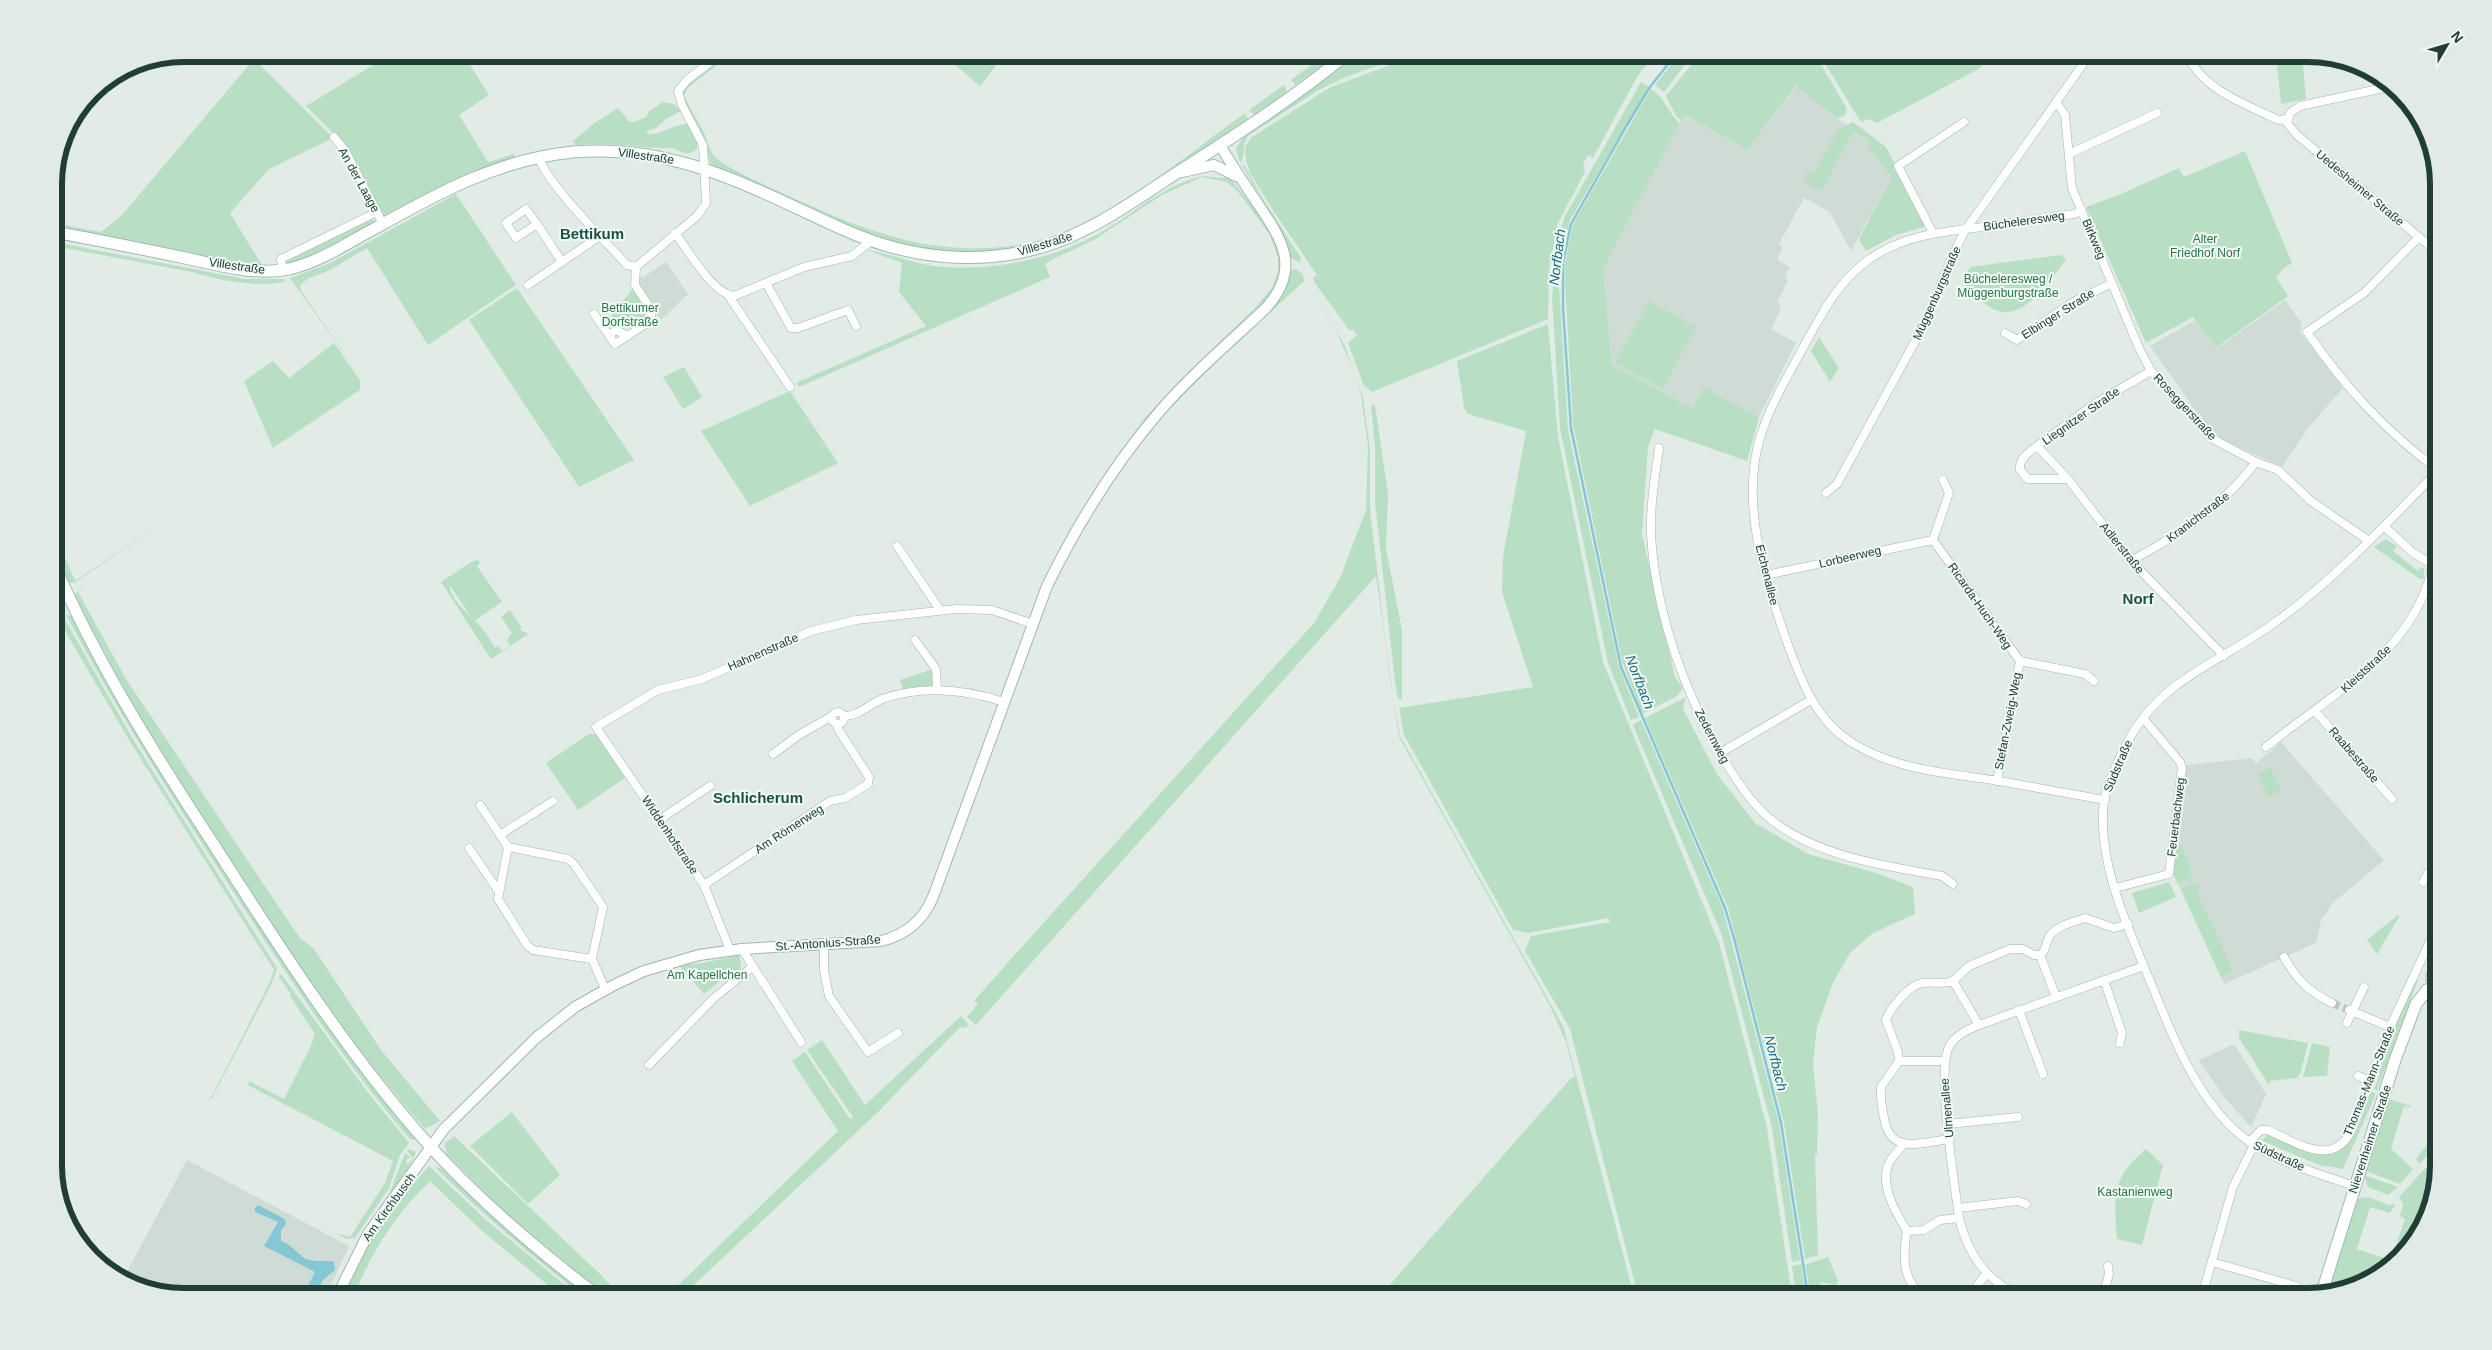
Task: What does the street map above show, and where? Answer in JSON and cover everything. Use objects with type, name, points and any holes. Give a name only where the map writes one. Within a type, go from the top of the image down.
[{"type":"main road","name":"Villestraße","points":[[63,234],[244,269],[282,270],[316,260],[467,180],[501,167],[539,157],[590,151],[629,152],[703,167],[871,241],[916,254],[987,258],[1024,252],[1055,243],[1086,230],[1220,145],[1305,87],[1337,62]]},
{"type":"main road","points":[[63,583],[80,620],[118,690],[219,854],[348,1046],[432,1147],[512,1226],[588,1288]]},
{"type":"main road","name":"Nievenheimer Straße","points":[[2324,1286],[2412,1015],[2419,1000],[2430,990]]},
{"type":"street","points":[[594,314],[615,344],[650,321],[653,315],[634,283],[636,267],[704,208],[707,192],[703,167],[702,140],[682,105],[678,91],[687,80],[711,62]]},
{"type":"street","name":"Müggenburgstraße","points":[[1826,493],[1837,484],[1918,336],[1966,229],[2085,62]]},
{"type":"street","points":[[2192,62],[2197,71],[2212,86],[2278,120],[2306,105],[2382,88]]},
{"type":"street","name":"Birkweg","points":[[2057,102],[2065,115],[2072,188],[2139,348],[2151,371]]},
{"type":"street","points":[[2069,154],[2157,113]]},
{"type":"street","name":"Uedesheimer Straße","points":[[2288,116],[2289,126],[2297,135],[2429,245]]},
{"type":"street","points":[[1933,233],[1898,166],[1964,122]]},
{"type":"street","name":"An der Laage","points":[[334,137],[346,152],[383,224]]},
{"type":"street","name":"St.-Antonius-Straße","points":[[432,1147],[450,1123],[543,1032],[570,1011],[605,989],[644,971],[672,962],[730,950],[874,942],[889,939],[910,928],[925,913],[933,898],[1033,624],[1056,568],[1127,453],[1161,411],[1266,308],[1281,286],[1286,267],[1283,245],[1220,145]]},
{"type":"street","points":[[539,157],[545,172],[600,236],[627,266],[636,267]]},
{"type":"street","points":[[1174,174],[1201,166],[1214,166],[1230,172],[1242,182]]},
{"type":"street","name":"Bücheleresweg","points":[[1966,229],[2074,214],[2082,211]]},
{"type":"street","points":[[282,270],[281,259],[377,212]]},
{"type":"street","points":[[537,224],[562,262]]},
{"type":"street","name":"Eichenallee","points":[[1966,229],[1913,237],[1890,247],[1868,260],[1847,279],[1822,314],[1777,396],[1759,441],[1754,486],[1754,511],[1766,575],[1793,660],[1811,700],[1848,741],[1876,756],[1921,769],[2104,800]]},
{"type":"street","points":[[675,233],[711,281],[728,295],[790,387]]},
{"type":"street","points":[[528,285],[600,236]]},
{"type":"street","points":[[2419,237],[2364,292],[2308,332],[2328,362],[2377,419],[2392,434],[2429,463]]},
{"type":"street","points":[[728,295],[739,295],[804,267],[852,256],[871,241]]},
{"type":"street","points":[[766,283],[791,328],[798,328],[848,310],[856,326]]},
{"type":"street","name":"Elbinger Straße","points":[[2005,333],[2017,340],[2075,300],[2112,283]]},
{"type":"street","name":"Liegnitzer Straße","points":[[2068,479],[2033,480],[2025,477],[2020,470],[2020,462],[2037,446],[2096,403],[2151,371]]},
{"type":"street","name":"Roseggerstraße","points":[[2151,371],[2213,439],[2256,462],[2278,470],[2311,500],[2369,541]]},
{"type":"street","name":"Liegnitzer Straße","points":[[2037,446],[2068,479]]},
{"type":"street","name":"Zedernweg","points":[[1659,448],[1651,521],[1653,553],[1664,613],[1688,690],[1720,753],[1750,798],[1767,816],[1786,831],[1835,852],[1860,860],[1942,876],[1953,884]]},
{"type":"street","name":"Kranichstraße","points":[[2131,561],[2165,542],[2210,510],[2237,486],[2256,462]]},
{"type":"street","name":"Adlerstraße","points":[[2068,479],[2131,561],[2224,656]]},
{"type":"street","name":"Südstraße","points":[[2355,1186],[2287,1161],[2252,1143],[2215,1107],[2193,1075],[2171,1035],[2115,888],[2104,838],[2104,800],[2125,745],[2143,718],[2174,687],[2290,612],[2369,541],[2429,479]]},
{"type":"street","points":[[1933,540],[1948,500],[1949,492],[1943,480]]},
{"type":"street","points":[[2384,526],[2412,552],[2429,563]]},
{"type":"street","name":"Lorbeerweg","points":[[1766,575],[1933,540]]},
{"type":"street","name":"Ricarda-Huch-Weg","points":[[1933,540],[2020,661],[2084,674],[2094,681]]},
{"type":"street","points":[[897,546],[940,610]]},
{"type":"street","name":"Kleiststraße","points":[[2266,747],[2345,689],[2401,635],[2423,601],[2429,584]]},
{"type":"street","name":"Hahnenstraße","points":[[596,726],[658,690],[702,679],[811,631],[856,620],[940,610],[992,610],[1033,624]]},
{"type":"street","points":[[915,640],[936,669],[937,689]]},
{"type":"street","name":"Stefan-Zweig-Weg","points":[[1997,781],[2020,661]]},
{"type":"street","points":[[774,754],[799,735],[838,712],[844,716],[852,715],[892,696],[937,689],[977,694],[1004,702]]},
{"type":"street","points":[[1720,753],[1811,700]]},
{"type":"street","name":"Raabestraße","points":[[2315,712],[2392,799]]},
{"type":"street","name":"Am Römerweg","points":[[704,885],[830,801],[845,798],[868,784],[869,777],[838,729],[837,724],[833,721],[832,716]]},
{"type":"street","points":[[837,724],[843,721],[844,716]]},
{"type":"street","name":"Feuerbachweg","points":[[2115,888],[2169,874],[2182,768],[2180,762],[2143,718]]},
{"type":"street","name":"Widdenhofstraße","points":[[596,726],[704,885],[730,950]]},
{"type":"street","points":[[659,820],[710,786]]},
{"type":"street","points":[[500,835],[553,800]]},
{"type":"street","points":[[480,805],[508,847],[573,862],[603,908],[592,959],[605,989]]},
{"type":"street","points":[[508,847],[499,892],[499,904],[531,949],[592,959]]},
{"type":"street","points":[[469,848],[499,892]]},
{"type":"street","points":[[2423,882],[2430,871]]},
{"type":"street","points":[[1950,1139],[1904,1144],[1893,1140],[1888,1133],[1881,1094],[1883,1081],[1899,1061],[1898,1052],[1887,1024],[1888,1016],[1914,986],[1923,983],[1942,984],[1953,981],[1969,966],[2010,949],[2023,949],[2034,955],[2040,955],[2045,951],[2049,937],[2056,930],[2085,918],[2114,928],[2128,924]]},
{"type":"street","name":"Thomas-Mann-Straße","points":[[2252,1143],[2260,1126],[2315,1150],[2335,1148],[2342,1144],[2351,1132],[2390,1027],[2430,942]]},
{"type":"street","points":[[824,944],[824,972],[829,996],[868,1052],[898,1033]]},
{"type":"street","points":[[742,948],[800,1042]]},
{"type":"street","points":[[2040,955],[2056,997]]},
{"type":"street","points":[[2284,957],[2293,973],[2306,988],[2332,1003]]},
{"type":"street","name":"Ulmenallee","points":[[2005,1288],[1986,1274],[1964,1240],[1959,1218],[1944,1077],[1944,1061],[1948,1048],[1957,1037],[1979,1025],[2144,966]]},
{"type":"street","points":[[649,1065],[714,998],[752,967]]},
{"type":"street","points":[[2104,980],[2122,1033],[2120,1043]]},
{"type":"street","points":[[1953,981],[1979,1025]]},
{"type":"street","points":[[2347,1023],[2351,1011],[2364,987]]},
{"type":"street","points":[[2019,1010],[2043,1074]]},
{"type":"street","points":[[2351,1011],[2390,1027]]},
{"type":"street","points":[[1899,1061],[1944,1061]]},
{"type":"street","points":[[2358,1076],[2370,1081]]},
{"type":"street","points":[[1948,1124],[2018,1118]]},
{"type":"street","points":[[2204,1288],[2233,1188],[2252,1143]]},
{"type":"street","points":[[1904,1144],[1889,1162],[1887,1176],[1893,1207],[1907,1231],[1903,1254],[1905,1269],[1915,1288]]},
{"type":"street","name":"Am Kirchbusch","points":[[341,1288],[368,1234],[432,1147]]},
{"type":"street","points":[[1958,1208],[2018,1201],[2026,1204]]},
{"type":"street","points":[[1907,1231],[1924,1230],[1940,1220],[1959,1218]]},
{"type":"street","points":[[2212,1262],[2296,1286]]},
{"type":"street","points":[[2105,1288],[2109,1274],[2108,1266]]},
{"type":"street","points":[[1976,1288],[1986,1274]]},
{"type":"shaded area","points":[[1797,86],[1849,127],[1870,139],[1892,177],[1851,251],[1830,212],[1804,198],[1779,244],[1783,247],[1777,260],[1790,267],[1785,277],[1788,281],[1777,302],[1781,306],[1779,313],[1771,329],[1796,343],[1759,417],[1704,387],[1692,408],[1612,364],[1603,269],[1684,115],[1747,150]]},
{"type":"shaded area","points":[[666,262],[688,294],[661,320],[637,283],[640,275],[642,278]]},
{"type":"shaded area","points":[[2285,300],[2302,324],[2300,332],[2343,388],[2309,427],[2282,467],[2223,440],[2202,420],[2150,346],[2195,320],[2216,349]]},
{"type":"shaded area","points":[[2280,741],[2384,860],[2333,903],[2321,920],[2316,943],[2224,984],[2172,871],[2186,765],[2252,758],[2256,763],[2276,747]]},
{"type":"shaded area","points":[[2232,1045],[2236,1047],[2266,1094],[2251,1127],[2225,1098],[2199,1060]]},
{"type":"shaded area","points":[[187,1160],[349,1246],[330,1288],[185,1288],[153,1283],[127,1272]]},
{"type":"green space","points":[[251,62],[257,62],[333,138],[269,169],[230,213],[263,267],[247,266],[63,229],[63,225],[101,232],[122,215]]},
{"type":"green space","points":[[378,62],[468,62],[489,95],[459,115],[488,162],[514,154],[515,158],[471,172],[387,217],[383,216],[346,146],[306,106]]},
{"type":"green space","points":[[714,62],[721,62],[689,87],[684,95],[703,130],[714,156],[731,168],[761,183],[841,219],[895,237],[951,247],[979,248],[1037,241],[1090,220],[1146,186],[1118,206],[1064,235],[1010,250],[951,254],[880,240],[712,165],[701,136],[685,105],[681,91],[684,86]]},
{"type":"green space","points":[[952,62],[999,62],[980,86]]},
{"type":"green space","points":[[1315,62],[1328,62],[1295,85],[1291,80]]},
{"type":"green space","points":[[1341,62],[1388,62],[1348,76],[1317,91],[1249,135],[1240,163],[1236,149],[1243,137]]},
{"type":"green space","points":[[1398,62],[1649,62],[1638,75],[1593,158],[1588,155],[1583,164],[1585,172],[1557,225],[1549,271],[1548,319],[1372,392],[1364,386],[1348,343],[1357,335],[1353,329],[1350,331],[1314,282],[1313,278],[1317,275],[1274,212],[1250,173],[1246,160],[1245,148],[1251,138],[1329,88]]},
{"type":"green space","points":[[1674,62],[1687,62],[1664,92],[1655,85]]},
{"type":"green space","points":[[1694,62],[1820,62],[1847,109],[1844,116],[1837,118],[1796,86],[1747,150],[1685,115],[1681,121],[1675,114],[1666,96]]},
{"type":"green space","points":[[1824,62],[1979,62],[1982,67],[1877,123],[1869,119],[1861,122]]},
{"type":"green space","points":[[2303,62],[2306,99],[2281,104],[2277,65]]},
{"type":"green space","points":[[1641,82],[1649,87],[1570,220],[1560,262],[1559,285],[1568,430],[1619,667],[1639,717],[1631,720],[1608,663],[1560,428],[1552,296],[1560,231],[1565,216]]},
{"type":"green space","points":[[1284,85],[1287,92],[1254,115],[1249,110]]},
{"type":"green space","points":[[1651,89],[1660,97],[1680,123],[1603,269],[1612,364],[1692,408],[1704,387],[1759,417],[1747,461],[1655,429],[1648,447],[1642,534],[1675,677],[1683,688],[1677,696],[1642,714],[1622,661],[1573,424],[1565,263],[1573,224]]},
{"type":"green space","points":[[663,102],[674,104],[681,111],[666,119],[656,128],[645,132],[651,134],[679,125],[691,126],[697,138],[697,149],[691,153],[673,148],[597,144],[576,145],[573,141],[596,122],[618,108],[631,122],[646,117],[649,111]]},
{"type":"green space","points":[[1245,113],[1248,119],[1157,178],[1172,167]]},
{"type":"green space","points":[[1853,122],[1886,147],[1927,226],[1896,235],[1866,251],[1859,239],[1892,177],[1868,147],[1870,140],[1853,132],[1822,191],[1806,183],[1804,178],[1808,172],[1814,172],[1837,130]]},
{"type":"green space","name":"Alter Friedhof Norf","points":[[2245,151],[2292,263],[2284,268],[2276,277],[2288,296],[2216,348],[2193,317],[2146,343],[2086,207],[2121,194],[2179,168],[2184,177]]},
{"type":"green space","points":[[1242,165],[1245,166],[1263,199],[1301,258],[1300,263],[1290,257],[1279,228]]},
{"type":"green space","points":[[1204,176],[1229,177],[1267,224],[1279,249],[1282,265],[1277,285],[1265,303],[1179,386],[1086,509],[1144,419],[1179,381],[1255,308],[1272,288],[1278,271],[1278,258],[1270,235],[1239,193],[1227,182],[1202,177],[1162,195],[1094,240],[1051,260],[1045,265],[1050,277],[799,387],[796,383],[926,326],[899,292],[902,263],[867,250],[934,266],[977,267],[1021,262],[1064,250],[1084,241],[1103,231],[1164,191]]},
{"type":"green space","points":[[456,194],[516,285],[428,345],[367,248],[328,271],[309,278],[300,285],[301,291],[365,383],[290,278],[330,263]]},
{"type":"green space","points":[[371,217],[374,222],[320,253],[285,265],[285,260]]},
{"type":"green space","points":[[63,244],[245,279],[284,279],[285,282],[250,283],[214,278],[192,272],[63,248]]},
{"type":"green space","name":"Bücheleresweg / Müggenburgstraße","points":[[2061,255],[2066,259],[2055,275],[2030,302],[2011,312],[2002,312],[1991,307],[1980,300],[1962,281],[1970,267]]},
{"type":"green space","points":[[1295,269],[1303,274],[1304,281],[1229,351],[1290,271]]},
{"type":"green space","points":[[517,288],[634,460],[579,487],[469,320]]},
{"type":"green space","name":"Bettikumer Dorfstraße","points":[[632,289],[643,303],[644,319],[635,328],[616,326],[611,317]]},
{"type":"green space","points":[[1649,301],[1696,327],[1663,389],[1615,363]]},
{"type":"green space","points":[[1548,324],[1558,437],[1603,662],[1719,943],[1767,1128],[1791,1288],[1636,1288],[1570,1029],[1525,951],[1531,936],[1610,922],[1608,918],[1528,933],[1513,930],[1404,735],[1399,708],[1533,687],[1502,592],[1503,557],[1526,431],[1468,414],[1464,408],[1457,361]]},
{"type":"green space","points":[[1335,328],[1344,344],[1353,370]]},
{"type":"green space","points":[[1819,337],[1839,368],[1830,382],[1811,351]]},
{"type":"green space","points":[[334,343],[360,380],[360,390],[273,448],[244,381],[273,361],[289,378]]},
{"type":"green space","points":[[684,367],[702,397],[683,409],[663,377]]},
{"type":"green space","points":[[1355,375],[1363,398],[1370,449],[1370,509],[1386,645],[1376,576],[976,1025],[967,1017],[978,1004],[974,1001],[1314,623],[1340,578],[1366,510],[1368,446],[1361,395]]},
{"type":"green space","points":[[790,391],[838,463],[750,506],[701,431]]},
{"type":"green space","points":[[1371,405],[1375,405],[1388,494],[1386,549],[1402,630],[1402,699],[1398,699],[1395,682],[1375,502],[1375,446]]},
{"type":"green space","points":[[168,519],[74,583],[68,582],[63,571],[63,553],[75,581]]},
{"type":"green space","points":[[2386,539],[2397,546],[2393,551],[2418,571],[2422,567],[2424,568],[2424,579],[2420,579],[2374,547]]},
{"type":"green space","points":[[478,560],[480,563],[477,566],[502,602],[475,620],[495,648],[498,646],[502,651],[510,645],[507,640],[512,633],[501,617],[510,610],[522,628],[520,630],[528,634],[491,659],[441,582],[473,561]],"holes":[[[449,584],[471,617],[453,597]]]},
{"type":"green space","points":[[87,579],[78,592],[126,679],[300,938],[314,949],[381,1050],[440,1121],[425,1129],[353,1044],[247,889],[131,702],[74,596]]},
{"type":"green space","points":[[66,615],[73,616],[353,1058],[378,1094],[415,1139],[409,1138],[384,1108],[336,1045],[291,981],[164,784],[123,717]]},
{"type":"green space","points":[[64,618],[134,741],[277,968],[272,983],[212,1098],[207,1100],[212,1096],[270,982],[274,970],[129,740],[65,631],[63,631]]},
{"type":"green space","points":[[1386,645],[1393,697],[1389,672]]},
{"type":"green space","points":[[930,670],[934,673],[935,687],[903,690],[900,680]]},
{"type":"green space","points":[[1393,697],[1400,736],[1563,1026],[1632,1288],[1387,1288],[1571,1078],[1575,1077],[1566,1042],[1550,1006],[1399,737]]},
{"type":"green space","points":[[1686,697],[1683,709],[1717,774],[1755,823],[1808,854],[1876,873],[1913,887],[1915,914],[1873,933],[1850,953],[1833,983],[1817,1027],[1813,1064],[1818,1116],[1817,1155],[1815,1154],[1818,1255],[1805,1259],[1784,1123],[1728,908],[1645,718]]},
{"type":"green space","points":[[1641,720],[1723,909],[1779,1124],[1800,1260],[1792,1262],[1772,1128],[1721,933],[1633,725]]},
{"type":"green space","points":[[589,734],[596,734],[625,778],[578,810],[546,763]]},
{"type":"green space","points":[[2271,768],[2281,791],[2268,797],[2258,774]]},
{"type":"green space","points":[[2182,845],[2193,877],[2178,884],[2172,871],[2176,849]]},
{"type":"green space","points":[[2169,882],[2176,897],[2139,913],[2132,893]]},
{"type":"green space","points":[[2198,882],[2201,889],[2197,892],[2233,971],[2221,977],[2181,889]]},
{"type":"green space","points":[[2398,915],[2399,917],[2377,954],[2367,940]]},
{"type":"green space","name":"Am Kapellchen","points":[[739,955],[741,966],[738,974],[734,970],[704,994],[679,965],[703,963]]},
{"type":"green space","points":[[281,974],[366,1090],[409,1143],[400,1155],[389,1188],[355,1238],[347,1239],[334,1233],[350,1237],[385,1183],[393,1161],[248,1085],[249,1081],[284,1099],[315,1034],[279,977]]},
{"type":"green space","points":[[2416,979],[2418,980],[2377,1090],[2374,1089],[2380,1074],[2378,1073],[2396,1030],[2396,1022]]},
{"type":"green space","points":[[961,1016],[969,1025],[964,1028],[960,1027],[876,1114],[691,1288],[675,1288],[838,1131],[792,1061],[805,1052],[850,1119],[853,1117],[807,1050],[822,1040],[865,1105]]},
{"type":"green space","points":[[2239,1030],[2308,1043],[2300,1075],[2296,1078],[2270,1081],[2269,1085],[2239,1038]]},
{"type":"green space","points":[[2312,1043],[2330,1047],[2327,1076],[2303,1077]]},
{"type":"green space","points":[[2371,1092],[2375,1093],[2375,1096],[2343,1169],[2319,1165],[2262,1141],[2268,1134],[2288,1144],[2311,1152],[2333,1152],[2343,1147],[2352,1138]]},
{"type":"green space","points":[[2389,1099],[2411,1106],[2410,1108],[2404,1106],[2391,1149],[2413,1169],[2400,1184],[2366,1171]]},
{"type":"green space","points":[[512,1112],[560,1175],[528,1204],[470,1146]]},
{"type":"green space","points":[[454,1136],[613,1288],[597,1288],[513,1221],[447,1154],[445,1143]]},
{"type":"green space","points":[[2430,1141],[2430,1154],[2419,1164],[2416,1159]]},
{"type":"green space","points":[[410,1149],[416,1152],[407,1172],[361,1238],[359,1238],[390,1192],[405,1153],[410,1157],[405,1162],[408,1164],[413,1158],[407,1151]]},
{"type":"green space","name":"Kastanienweg","points":[[2146,1149],[2163,1165],[2142,1245],[2117,1239],[2116,1199],[2120,1179],[2134,1160]]},
{"type":"green space","points":[[2430,1163],[2425,1197],[2420,1212],[2409,1233],[2394,1251],[2405,1219],[2400,1216],[2403,1204],[2399,1197]]},
{"type":"green space","points":[[429,1166],[485,1219],[568,1288],[551,1288],[481,1230],[430,1181],[406,1206],[386,1234],[376,1249],[358,1288],[345,1288],[359,1256],[388,1212]]},
{"type":"green space","points":[[434,1166],[442,1169],[487,1211],[580,1288],[573,1288],[525,1250]]},
{"type":"green space","points":[[2364,1175],[2398,1187],[2388,1195],[2368,1187]]},
{"type":"green space","points":[[2369,1197],[2390,1206],[2393,1203],[2395,1205],[2390,1213],[2370,1207],[2357,1249],[2386,1258],[2361,1275],[2329,1285],[2356,1202],[2360,1198]]},
{"type":"green space","points":[[1828,1257],[1838,1281],[1835,1285],[1822,1282],[1817,1288],[1809,1288],[1805,1265]]},
{"type":"green space","points":[[1801,1264],[1805,1288],[1795,1288],[1792,1266]]},
{"type":"water","points":[[258,1205],[285,1219],[286,1224],[281,1230],[281,1241],[291,1246],[300,1255],[314,1261],[334,1262],[335,1270],[323,1280],[318,1288],[307,1288],[315,1272],[264,1246],[278,1222],[255,1212],[255,1208]]},
{"type":"waterway","name":"Norfbach","points":[[1670,62],[1650,87],[1571,224],[1563,263],[1563,308],[1571,428],[1621,667],[1725,908],[1734,938],[1781,1123],[1807,1288]]},
{"type":"tunnel","points":[[2332,1003],[2349,1010]]},
{"type":"district","name":"Bettikum","points":[[592,234]]},
{"type":"district","name":"Norf","points":[[2138,599]]},
{"type":"district","name":"Schlicherum","points":[[758,798]]}]
